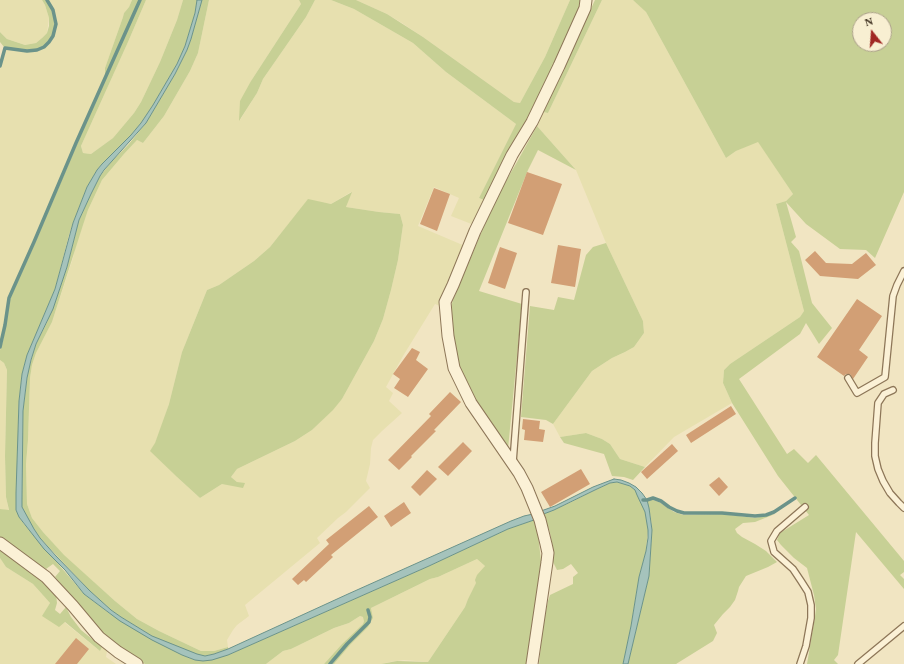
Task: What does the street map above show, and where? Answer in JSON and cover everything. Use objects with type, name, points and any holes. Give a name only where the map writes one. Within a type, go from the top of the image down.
[{"type":"street","points":[[532,664],[548,553],[540,520],[520,473],[471,403],[454,368],[448,336],[445,302],[475,231],[512,155],[535,115],[586,8],[586,0]]},
{"type":"street","points":[[0,543],[46,577],[99,637],[118,652],[137,664]]},
{"type":"lane","points":[[848,378],[857,393],[885,377],[893,296],[904,271]]},
{"type":"lane","points":[[513,465],[526,292]]},
{"type":"lane","points":[[893,390],[884,394],[878,402],[875,456],[883,481],[890,493],[904,508]]},
{"type":"lane","points":[[800,664],[806,646],[811,618],[811,605],[808,592],[792,569],[774,552],[771,541],[777,531],[805,507]]},
{"type":"lane","points":[[858,664],[904,626]]},
{"type":"shaded area","points":[[0,0],[42,0],[49,18],[47,33],[36,43],[25,45],[7,39],[0,32]]},
{"type":"shaded area","points":[[48,0],[132,0],[124,13],[105,68],[105,79],[9,298],[0,344],[0,69],[6,49],[26,52],[37,51],[50,43],[56,31],[57,24],[54,10]]},
{"type":"shaded area","points":[[146,0],[183,0],[177,20],[160,62],[141,102],[134,113],[113,138],[91,154],[83,153],[81,146]]},
{"type":"shaded area","points":[[209,0],[299,0],[301,4],[251,81],[240,120],[257,93],[263,79],[306,17],[315,0],[331,0],[354,9],[413,43],[446,72],[516,124],[479,198],[484,200],[474,225],[451,216],[459,198],[434,187],[418,226],[465,246],[440,306],[435,304],[386,387],[393,393],[389,401],[402,413],[373,440],[366,481],[370,488],[317,538],[320,543],[245,605],[249,616],[233,630],[227,640],[228,647],[214,651],[201,651],[137,619],[64,556],[32,518],[27,504],[26,464],[30,378],[32,365],[36,353],[52,322],[88,210],[102,180],[137,140],[143,143],[164,116],[190,71],[198,53]],"holes":[[[351,192],[346,207],[400,214],[403,225],[398,260],[391,290],[383,319],[374,341],[342,399],[312,430],[295,441],[237,469],[231,477],[237,482],[222,484],[200,498],[151,451],[169,404],[182,352],[207,290],[219,285],[254,261],[270,247],[308,200],[331,204]]]},
{"type":"shaded area","points":[[356,0],[570,0],[545,57],[520,103],[514,102],[402,23],[387,14]]},
{"type":"shaded area","points":[[602,0],[633,0],[637,2],[646,12],[726,158],[736,151],[758,141],[793,194],[786,201],[776,204],[804,311],[800,317],[730,364],[724,370],[723,383],[732,403],[674,437],[645,467],[620,459],[610,444],[602,439],[586,433],[560,437],[553,424],[592,371],[612,358],[634,347],[644,333],[643,321],[606,243],[576,170],[537,126],[543,112],[548,113]]},
{"type":"shaded area","points":[[0,360],[4,363],[7,370],[5,456],[6,497],[9,511],[0,509]]},
{"type":"shaded area","points":[[0,558],[6,567],[33,584],[50,603],[43,616],[64,622],[100,651],[102,647],[107,651],[106,657],[116,664],[0,664]]},
{"type":"shaded area","points":[[477,559],[485,566],[465,607],[428,662],[404,660],[381,664],[334,664],[368,627],[373,618],[371,608],[430,579],[438,577]]},
{"type":"shaded area","points":[[360,616],[364,617],[363,624],[324,664],[266,664],[283,651],[291,649],[334,628],[349,623]]},
{"type":"green space","points":[[42,0],[46,0],[50,5],[53,11],[55,24],[54,31],[48,42],[43,47],[37,49],[27,50],[4,47],[0,42],[0,32],[7,39],[25,45],[36,43],[47,33],[49,18]]},
{"type":"green space","points":[[132,0],[139,0],[105,79],[105,68],[124,13]]},
{"type":"green space","points":[[141,0],[146,0],[81,146],[83,153],[91,154],[113,138],[134,113],[141,102],[160,62],[177,20],[183,0],[197,0],[195,13],[185,46],[177,64],[153,105],[131,135],[97,170],[87,187],[69,235],[55,289],[27,355],[22,374],[19,401],[16,510],[19,517],[84,594],[109,613],[182,655],[195,660],[228,655],[429,566],[508,529],[534,520],[537,525],[541,561],[527,664],[381,664],[397,661],[428,662],[465,607],[476,583],[475,580],[477,575],[485,566],[477,559],[438,577],[430,579],[371,608],[373,618],[368,627],[334,664],[332,664],[348,644],[370,622],[371,617],[369,609],[367,610],[369,622],[347,643],[329,664],[324,664],[363,624],[363,617],[360,616],[349,623],[334,628],[291,649],[283,651],[266,664],[145,664],[133,657],[104,634],[55,577],[60,571],[53,564],[46,569],[26,557],[0,537],[0,509],[9,510],[6,497],[5,456],[7,370],[4,363],[0,360],[0,350],[3,341],[10,299]]},
{"type":"green space","points":[[202,0],[209,0],[198,53],[190,71],[164,116],[143,143],[137,140],[102,180],[88,210],[52,322],[36,353],[32,365],[30,378],[26,464],[27,504],[32,518],[64,555],[137,619],[201,651],[214,651],[228,647],[228,649],[205,656],[197,655],[152,636],[111,610],[90,591],[40,538],[28,520],[22,507],[23,411],[28,371],[36,344],[47,322],[67,267],[79,220],[100,176],[146,123],[175,74],[187,50]]},
{"type":"green space","points":[[299,0],[315,0],[306,17],[263,79],[257,93],[239,121],[240,101],[251,81],[301,4]]},
{"type":"green space","points":[[331,0],[356,0],[387,14],[423,37],[514,102],[520,103],[545,57],[570,0],[582,0],[556,61],[526,123],[484,200],[479,198],[516,124],[446,72],[413,43],[354,9]]},
{"type":"green space","points":[[595,0],[602,0],[548,113],[543,112]]},
{"type":"green space","points":[[633,0],[904,0],[904,192],[875,258],[866,250],[840,249],[806,224],[786,202],[796,237],[791,242],[799,251],[812,303],[832,328],[819,344],[806,323],[800,334],[739,379],[787,454],[794,449],[808,463],[816,455],[904,561],[904,572],[900,575],[904,579],[904,589],[856,532],[838,655],[834,660],[838,664],[807,664],[816,609],[814,595],[807,568],[794,558],[777,540],[780,533],[809,515],[778,476],[732,403],[723,383],[724,370],[730,364],[800,317],[804,311],[776,204],[786,201],[793,194],[758,142],[736,151],[726,158],[646,12]]},
{"type":"green space","points":[[537,126],[576,170],[538,150],[528,170],[479,291],[522,304],[508,449],[500,439],[456,365],[450,310],[495,200]]},
{"type":"green space","points":[[352,192],[346,207],[400,214],[403,225],[398,260],[391,290],[383,319],[374,341],[342,399],[312,430],[295,441],[237,469],[231,477],[237,482],[245,483],[243,488],[222,484],[200,498],[150,451],[155,443],[169,404],[182,352],[207,290],[219,285],[254,261],[270,247],[308,199],[331,204]]},
{"type":"green space","points":[[606,243],[643,321],[644,333],[634,347],[612,358],[592,371],[553,424],[546,420],[521,417],[530,306],[554,310],[558,297],[574,300],[586,255],[593,247]]},
{"type":"green space","points":[[586,433],[602,439],[610,444],[620,459],[645,467],[633,480],[624,477],[612,476],[604,454],[564,443],[560,437]]},
{"type":"green space","points":[[617,482],[630,486],[635,490],[645,512],[648,530],[646,551],[639,577],[623,664],[539,664],[543,625],[550,595],[573,584],[573,577],[578,573],[571,564],[563,569],[557,570],[553,562],[549,529],[541,515],[610,483]]},
{"type":"green space","points":[[647,500],[659,502],[674,512],[683,515],[722,514],[755,518],[775,514],[755,522],[743,523],[735,529],[742,537],[766,551],[777,562],[746,576],[739,587],[735,600],[714,625],[717,633],[713,641],[676,664],[628,664],[649,576],[652,530]]},
{"type":"green space","points":[[0,549],[24,568],[43,579],[56,594],[57,603],[55,610],[60,614],[66,607],[71,617],[81,630],[102,647],[100,651],[65,622],[59,627],[42,616],[50,603],[33,584],[6,567],[0,558]]},
{"type":"water","points":[[197,0],[202,0],[191,39],[175,74],[146,123],[100,176],[79,220],[67,267],[53,309],[36,344],[31,360],[23,411],[22,507],[34,529],[56,556],[111,610],[152,636],[205,656],[228,649],[511,521],[533,514],[534,520],[508,529],[429,566],[228,655],[203,661],[195,660],[182,655],[152,640],[120,621],[84,594],[65,570],[44,549],[19,517],[16,510],[19,401],[22,374],[27,355],[55,289],[73,223],[87,187],[97,170],[141,123],[177,64],[185,46],[195,13]]},
{"type":"water","points":[[614,479],[629,483],[642,493],[647,500],[652,530],[649,576],[628,664],[623,664],[639,577],[648,538],[645,512],[635,490],[630,486],[617,482],[610,483],[541,515],[541,511]]},
{"type":"building","points":[[527,172],[562,184],[543,235],[508,223]]},
{"type":"building","points":[[434,188],[450,194],[437,231],[420,224]]},
{"type":"building","points":[[558,245],[581,249],[575,287],[551,283]]},
{"type":"building","points":[[500,247],[517,253],[505,289],[488,283]]},
{"type":"building","points":[[815,251],[826,263],[852,264],[866,253],[876,265],[858,279],[820,276],[805,260]]},
{"type":"building","points":[[857,299],[882,316],[859,350],[868,357],[853,379],[850,374],[846,374],[844,376],[817,357]]},
{"type":"building","points":[[412,348],[420,352],[416,360],[428,369],[408,397],[394,388],[400,379],[393,374]]},
{"type":"building","points":[[450,392],[461,402],[399,470],[388,460],[431,416],[429,414]]},
{"type":"building","points":[[731,406],[736,414],[691,443],[686,435]]},
{"type":"building","points":[[523,419],[540,421],[539,429],[545,430],[543,442],[524,440],[525,430],[522,429]]},
{"type":"building","points":[[463,442],[472,451],[448,476],[438,467]]},
{"type":"building","points":[[672,444],[678,451],[647,479],[641,472]]},
{"type":"building","points":[[581,469],[590,484],[550,507],[541,492]]},
{"type":"building","points":[[427,470],[437,479],[420,496],[411,487]]},
{"type":"building","points":[[719,477],[728,487],[719,496],[709,485]]},
{"type":"building","points":[[404,502],[411,513],[391,527],[384,516]]},
{"type":"building","points":[[369,506],[378,517],[331,555],[333,557],[306,582],[304,580],[298,585],[292,579],[329,544],[326,540]]},
{"type":"building","points":[[76,638],[89,649],[77,664],[55,664]]},
{"type":"waterway","points":[[0,66],[5,48],[27,51],[37,50],[44,47],[49,42],[53,36],[56,24],[53,10],[47,0]]},
{"type":"waterway","points":[[0,347],[9,298],[140,0]]},
{"type":"waterway","points":[[643,500],[653,498],[677,511],[684,513],[722,513],[755,516],[766,515],[774,512],[795,498]]},
{"type":"waterway","points":[[330,664],[369,622],[370,617],[368,610]]}]
